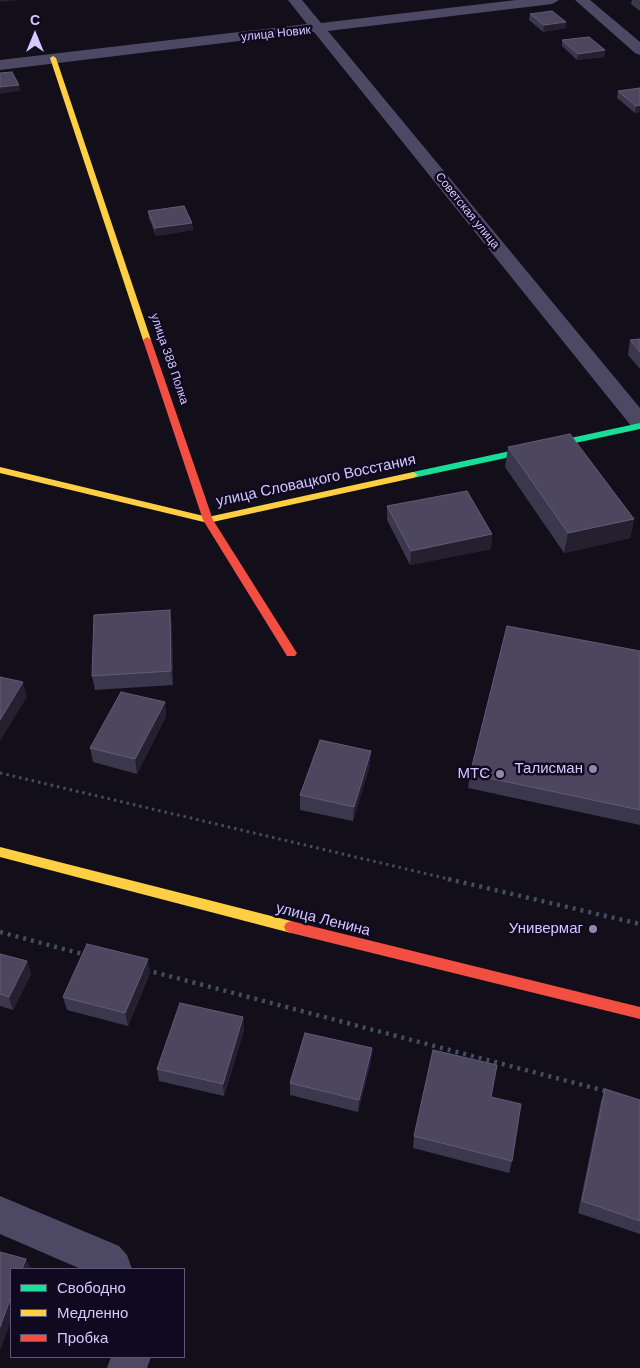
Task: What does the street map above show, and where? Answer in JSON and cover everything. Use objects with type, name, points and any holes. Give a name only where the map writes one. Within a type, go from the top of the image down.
[{"type":"street","name":"Советская улица","points":[[295,0],[640,422]]},
{"type":"street","name":"улица Новик","points":[[0,65],[552,0]]},
{"type":"street","points":[[582,0],[640,50]]},
{"type":"street","name":"улица 388 Полка","points":[[53,58],[208,520],[291,653]]},
{"type":"street","name":"улица Словацкого Восстания","points":[[0,470],[208,520],[640,426]]},
{"type":"street","name":"улица Ленина","points":[[0,852],[252,918],[640,1013]]},
{"type":"street","points":[[0,1215],[105,1260],[112,1268]]},
{"type":"path","points":[[0,773],[640,924]]},
{"type":"path","points":[[0,932],[96,957]]},
{"type":"path","points":[[143,970],[611,1093]]},
{"type":"building","points":[[552,11],[566,22],[544,25],[530,14]]},
{"type":"building","points":[[589,37],[605,50],[578,54],[562,40]]},
{"type":"building","points":[[12,72],[19,85],[0,87],[0,73]]},
{"type":"building","points":[[640,88],[640,105],[636,106],[618,91]]},
{"type":"building","points":[[184,206],[192,223],[155,228],[148,211]]},
{"type":"building","points":[[640,339],[640,352],[630,340]]},
{"type":"building","points":[[570,434],[634,519],[568,533],[508,447]]},
{"type":"building","points":[[467,491],[492,534],[411,551],[387,506]]},
{"type":"building","points":[[170,610],[171,671],[92,676],[94,615]]},
{"type":"building","points":[[507,626],[640,651],[640,810],[470,774]]},
{"type":"building","points":[[0,677],[23,682],[0,720]]},
{"type":"building","points":[[121,692],[165,702],[135,759],[90,748]]},
{"type":"building","points":[[320,740],[371,751],[354,807],[300,795]]},
{"type":"building","points":[[87,944],[148,959],[125,1013],[63,997]]},
{"type":"building","points":[[0,954],[27,961],[9,997],[0,994]]},
{"type":"building","points":[[180,1003],[243,1017],[223,1084],[157,1069]]},
{"type":"building","points":[[305,1033],[372,1048],[359,1100],[290,1083]]},
{"type":"building","points":[[433,1050],[497,1065],[491,1097],[521,1104],[512,1161],[414,1136]]},
{"type":"building","points":[[605,1089],[640,1100],[640,1221],[582,1201]]},
{"type":"building","points":[[0,1252],[26,1259],[22,1268],[10,1268],[10,1300],[0,1327]]},
{"type":"traffic: fast","points":[[413,475],[640,426]]},
{"type":"traffic: slow","points":[[53,58],[147,340]]},
{"type":"traffic: slow","points":[[0,470],[208,520],[413,475]]},
{"type":"traffic: slow","points":[[0,852],[291,927]]},
{"type":"traffic: jam","points":[[147,340],[208,520],[291,653]]},
{"type":"traffic: jam","points":[[291,927],[640,1013]]},
{"type":"place","name":"Талисман","points":[[593,769]]},
{"type":"place","name":"МТС","points":[[500,774]]},
{"type":"place","name":"Универмаг","points":[[593,929]]}]
